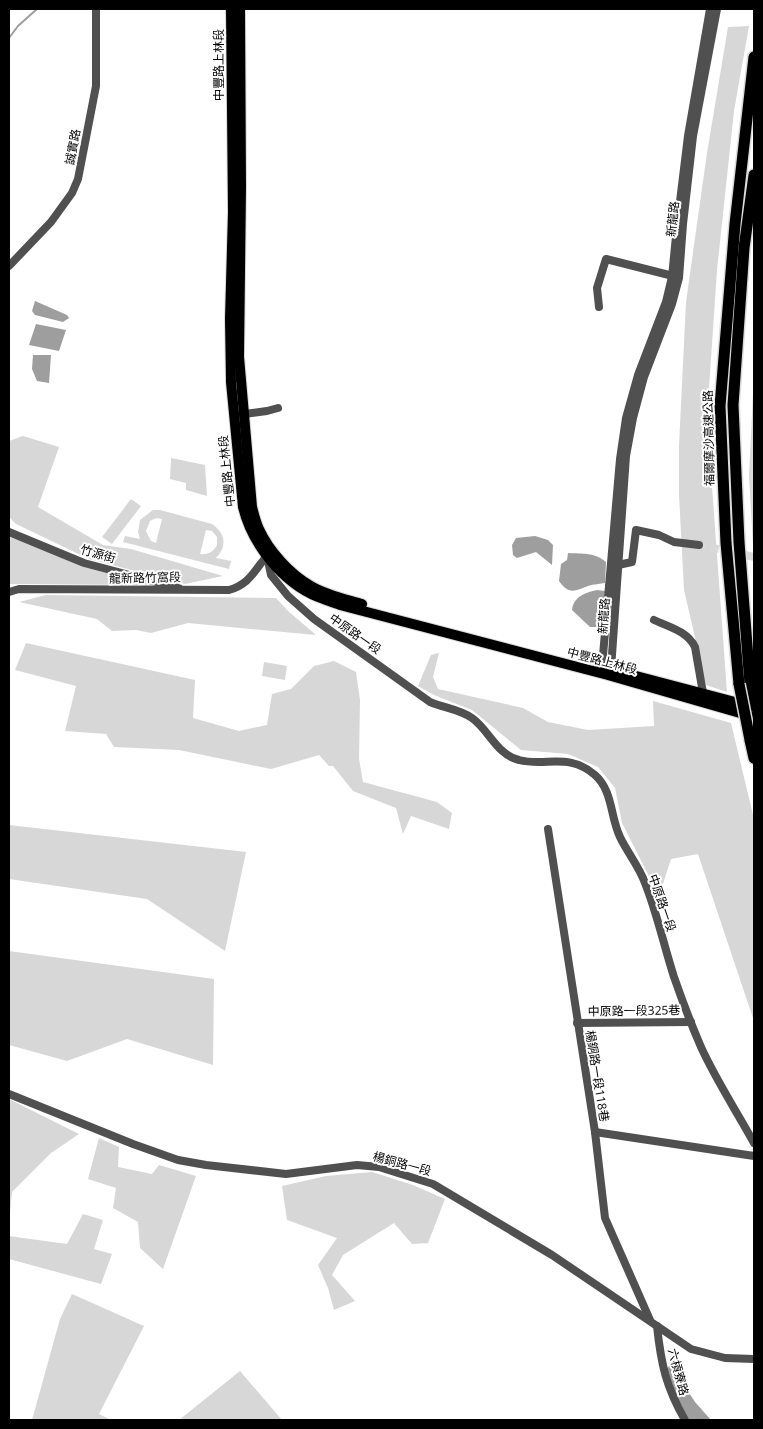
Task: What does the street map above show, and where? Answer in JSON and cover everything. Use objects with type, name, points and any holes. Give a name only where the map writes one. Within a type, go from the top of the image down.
[{"type":"highway","name":"福爾摩沙高速公路","points":[[754,57],[735,224],[720,406],[726,544],[750,740],[754,758]]},
{"type":"highway","name":"福爾摩沙高速公路","points":[[754,175],[744,248],[734,405],[744,684],[754,702]]},
{"type":"main road","name":"中豐路上林段","points":[[232,9],[233,212],[230,319],[231,382],[243,507],[247,524],[256,542],[270,554]]},
{"type":"main road","name":"中豐路上林段","points":[[240,9],[241,187],[238,357],[252,507],[258,528],[270,554],[284,574],[303,588],[325,600],[754,707]]},
{"type":"main road","name":"中豐路上林段","points":[[607,670],[754,716]]},
{"type":"street","name":"誠實路","points":[[9,266],[50,222],[72,193],[78,180],[96,86],[96,9]]},
{"type":"street","name":"新龍路","points":[[607,670],[620,459],[626,418],[638,375],[676,277],[677,226],[688,136],[710,9]]},
{"type":"street","name":"新龍路","points":[[607,670],[618,565],[626,456],[633,418],[644,377],[672,304],[694,136],[717,9]]},
{"type":"street","points":[[600,307],[597,288],[606,259],[676,277]]},
{"type":"street","points":[[244,414],[267,412],[278,408]]},
{"type":"street","points":[[618,565],[632,562],[636,530],[659,535],[674,542],[698,544]]},
{"type":"street","name":"竹源街","points":[[9,532],[84,563],[184,589]]},
{"type":"street","name":"龍新路竹窩段","points":[[9,592],[20,589],[229,590],[238,587],[255,573],[270,554]]},
{"type":"street","name":"中原路一段","points":[[270,554],[271,576],[288,596],[314,619],[430,702],[442,707],[455,709],[471,718],[482,726],[494,743],[517,760],[570,762],[594,774],[607,790],[619,835],[645,881],[675,978],[702,1048],[754,1143]]},
{"type":"street","points":[[654,620],[684,633],[692,640],[704,693]]},
{"type":"street","name":"楊銅路一段118巷","points":[[548,829],[594,1132],[605,1218],[650,1320]]},
{"type":"street","name":"中原路一段325巷","points":[[577,1023],[691,1022]]},
{"type":"street","name":"楊銅路一段","points":[[9,1094],[134,1144],[178,1160],[206,1166],[286,1174],[358,1165],[379,1167],[433,1184],[528,1240],[691,1349],[725,1358],[754,1359]]},
{"type":"street","points":[[594,1132],[754,1156]]},
{"type":"street","name":"六槓寮路","points":[[658,1326],[660,1352],[666,1378],[672,1399],[684,1420]]},
{"type":"shaded area","points":[[749,26],[734,111],[717,270],[707,418],[727,692],[706,685],[684,590],[679,495],[679,445],[686,302],[707,153],[728,27]]},
{"type":"shaded area","points":[[35,301],[67,315],[69,318],[63,322],[35,315],[32,311]]},
{"type":"shaded area","points":[[36,324],[66,330],[59,351],[29,345]]},
{"type":"shaded area","points":[[33,355],[51,355],[49,383],[37,381],[32,369]]},
{"type":"shaded area","points":[[754,373],[754,563],[749,476]]},
{"type":"shaded area","points":[[23,436],[59,447],[38,507],[103,545],[131,549],[223,576],[185,584],[89,559],[16,524],[9,517],[9,441]]},
{"type":"shaded area","points":[[171,458],[205,465],[207,496],[186,490],[186,483],[170,479]]},
{"type":"shaded area","points":[[131,499],[141,506],[112,544],[102,537]]},
{"type":"shaded area","points":[[153,510],[160,510],[212,524],[220,531],[223,540],[222,549],[216,558],[231,561],[229,569],[123,542],[125,536],[140,539],[138,532],[140,520]],"holes":[[[156,518],[162,519],[156,543],[151,541],[146,531],[150,521]],[[206,530],[212,531],[217,537],[217,545],[214,550],[200,554]]]},
{"type":"shaded area","points":[[535,536],[548,540],[553,545],[552,565],[536,552],[517,558],[513,555],[512,545],[516,538]]},
{"type":"shaded area","points":[[9,537],[80,566],[161,583],[159,589],[140,585],[9,584]]},
{"type":"shaded area","points":[[568,553],[593,555],[606,562],[605,583],[590,585],[572,591],[566,588],[559,581],[561,564],[567,560]]},
{"type":"shaded area","points":[[597,590],[605,591],[601,627],[590,627],[572,610],[577,598]]},
{"type":"shaded area","points":[[46,595],[276,598],[316,635],[188,623],[151,633],[136,630],[112,631],[97,619],[19,602]]},
{"type":"shaded area","points":[[26,643],[195,680],[193,718],[239,731],[267,725],[272,694],[291,689],[314,666],[334,661],[356,672],[360,700],[359,759],[363,782],[437,802],[452,813],[449,829],[411,816],[403,834],[396,808],[353,791],[333,766],[329,766],[319,755],[271,769],[179,750],[114,747],[106,734],[65,731],[76,686],[15,670]]},
{"type":"shaded area","points":[[439,653],[433,677],[438,689],[523,708],[548,722],[588,730],[654,726],[653,701],[731,723],[754,819],[754,1021],[698,854],[671,859],[659,896],[622,823],[615,788],[598,767],[568,754],[521,750],[472,710],[434,695],[418,686],[431,655]]},
{"type":"shaded area","points":[[264,662],[287,666],[285,680],[262,676]]},
{"type":"shaded area","points":[[9,825],[246,852],[225,951],[147,899],[9,879]]},
{"type":"shaded area","points":[[9,951],[214,979],[213,1065],[127,1039],[67,1061],[9,1045]]},
{"type":"shaded area","points":[[9,1099],[79,1134],[51,1153],[12,1192],[9,1223]]},
{"type":"shaded area","points":[[99,1138],[119,1147],[118,1167],[152,1174],[159,1165],[196,1176],[163,1269],[140,1248],[138,1222],[113,1208],[116,1188],[88,1179]]},
{"type":"shaded area","points":[[372,1172],[413,1185],[445,1199],[428,1243],[412,1244],[394,1223],[343,1255],[332,1275],[355,1301],[334,1310],[328,1288],[318,1265],[337,1238],[287,1220],[282,1186],[326,1176]]},
{"type":"shaded area","points":[[83,1214],[103,1220],[94,1249],[112,1254],[101,1284],[9,1259],[9,1236],[67,1244]]},
{"type":"shaded area","points":[[72,1294],[144,1326],[99,1414],[111,1420],[32,1420],[60,1319]]},
{"type":"shaded area","points":[[669,1366],[672,1367],[695,1402],[711,1420],[689,1420],[676,1395],[667,1369]]},
{"type":"shaded area","points":[[240,1371],[282,1420],[179,1420]]},
{"type":"waterway","points":[[9,38],[18,26],[37,9]]},
{"type":"tunnel","points":[[699,545],[754,557]]}]
